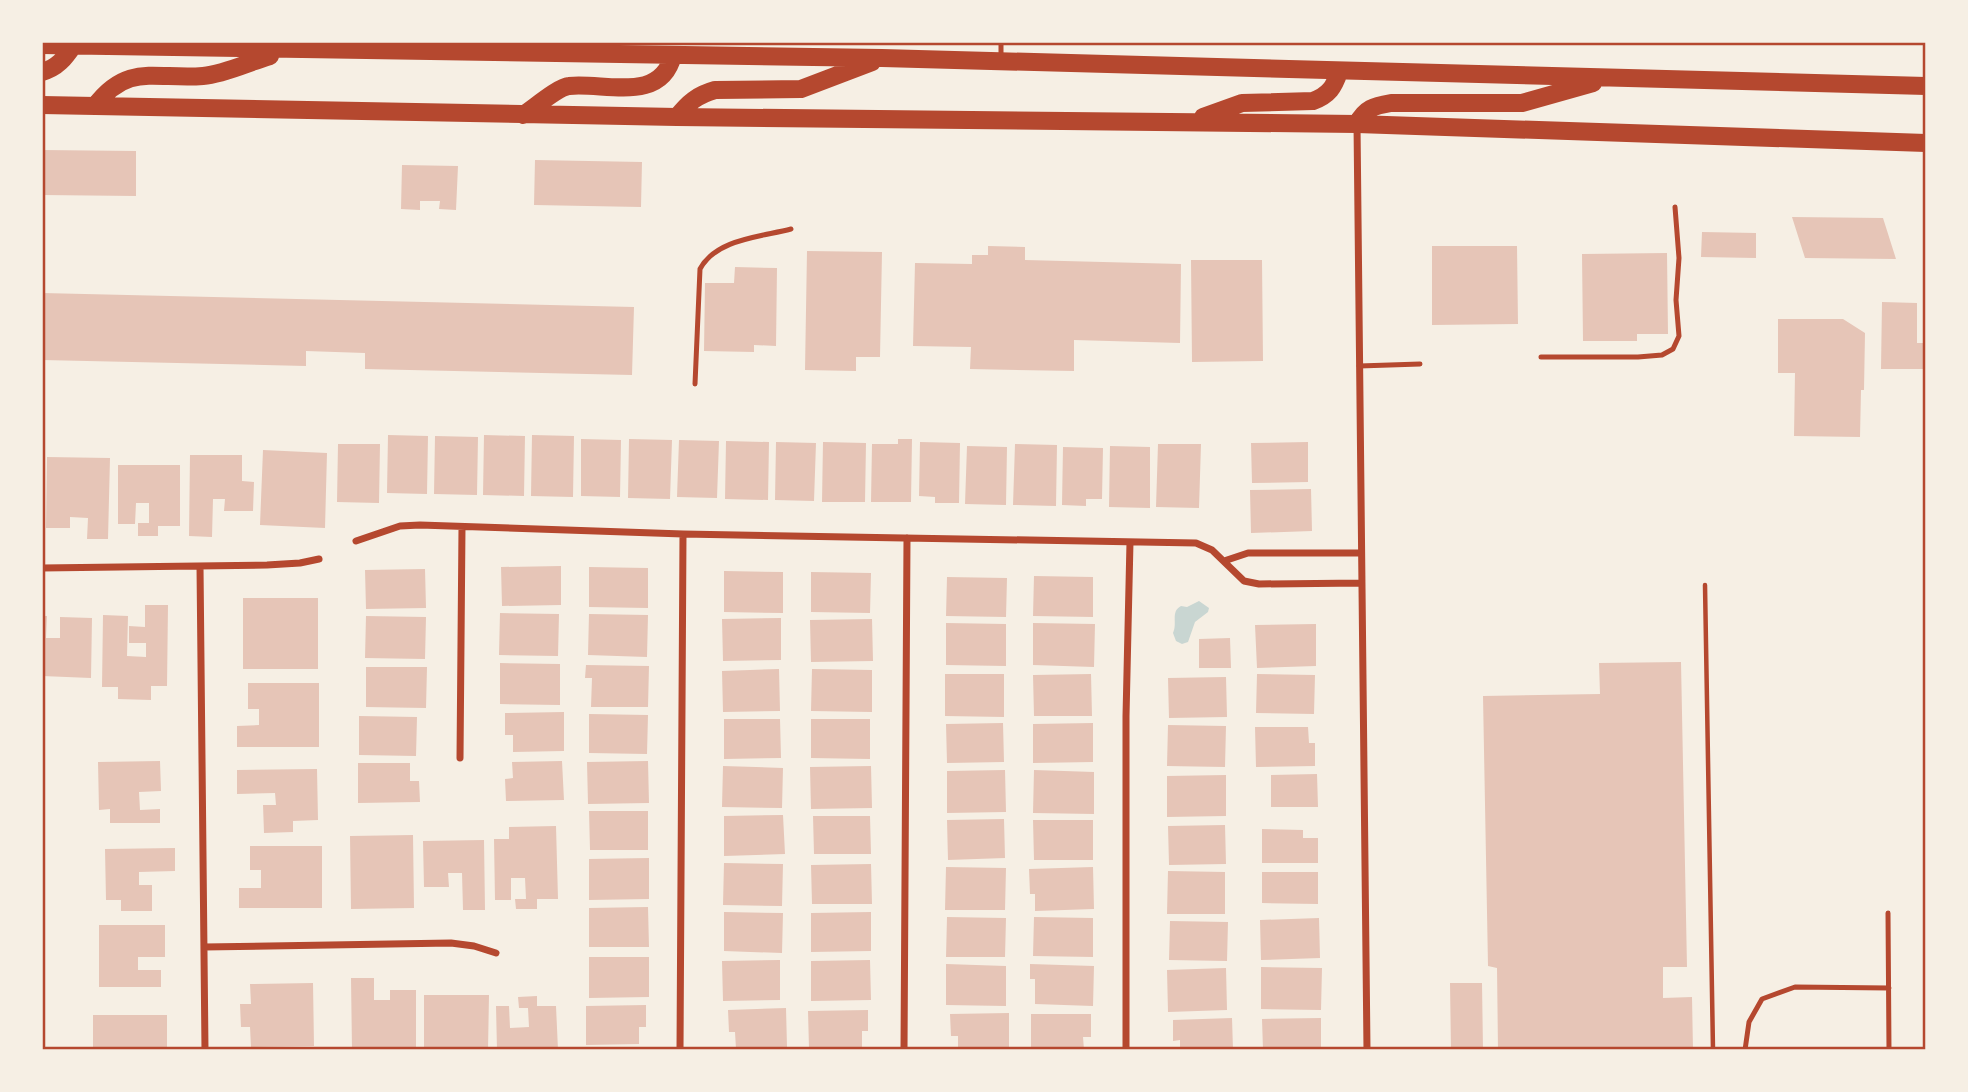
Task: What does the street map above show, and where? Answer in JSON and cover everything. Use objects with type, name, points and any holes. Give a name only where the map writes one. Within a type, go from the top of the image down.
[{"type":"main road","points":[[42,72],[64,59],[73,43]]},
{"type":"main road","points":[[42,45],[73,43],[287,51],[672,48],[882,58],[1339,72],[1926,86]]},
{"type":"main road","points":[[523,115],[566,86],[633,88],[648,84],[670,67],[672,48]]},
{"type":"main road","points":[[95,106],[114,84],[124,79],[138,76],[205,76],[287,51]]},
{"type":"main road","points":[[677,117],[689,102],[715,90],[801,89],[882,58]]},
{"type":"main road","points":[[1193,121],[1242,103],[1313,101],[1334,88],[1339,72]]},
{"type":"main road","points":[[1357,124],[1362,113],[1370,107],[1391,103],[1522,103],[1613,77]]},
{"type":"main road","points":[[42,105],[523,115],[1357,124],[1926,144]]},
{"type":"street","points":[[1357,124],[1367,1050]]},
{"type":"street","points":[[356,541],[400,526],[1196,543],[1212,550],[1244,582],[1362,583]]},
{"type":"street","points":[[460,758],[462,527]]},
{"type":"street","points":[[680,1050],[683,534]]},
{"type":"street","points":[[904,1050],[907,538]]},
{"type":"street","points":[[1126,1050],[1126,716],[1130,542]]},
{"type":"street","points":[[1224,561],[1248,553],[1362,553]]},
{"type":"street","points":[[42,568],[278,565],[319,559]]},
{"type":"street","points":[[200,566],[205,1050]]},
{"type":"street","points":[[204,947],[451,943],[496,953]]},
{"type":"lane","points":[[1000,61],[1001,42]]},
{"type":"lane","points":[[1541,357],[1650,356],[1662,355],[1673,349],[1679,336],[1676,300],[1679,258],[1675,207]]},
{"type":"lane","points":[[695,384],[700,269],[706,258],[722,246],[790,229]]},
{"type":"lane","points":[[1359,366],[1420,364]]},
{"type":"lane","points":[[1888,913],[1889,1050]]},
{"type":"lane","points":[[1745,1050],[1749,1022],[1762,999],[1795,987],[1889,988]]},
{"type":"path","points":[[1705,584],[1713,1050]]},
{"type":"shaded area","points":[[1199,601],[1209,608],[1208,612],[1195,622],[1188,642],[1182,644],[1176,641],[1173,633],[1176,611],[1181,606],[1187,607]]},
{"type":"building","points":[[42,150],[136,151],[136,196],[42,195]]},
{"type":"building","points":[[535,160],[642,162],[641,207],[534,205]]},
{"type":"building","points":[[402,165],[458,166],[456,210],[439,209],[440,201],[420,201],[420,210],[401,209]]},
{"type":"building","points":[[1792,217],[1883,218],[1896,259],[1805,258]]},
{"type":"building","points":[[1702,232],[1756,233],[1756,258],[1701,257]]},
{"type":"building","points":[[988,246],[1025,247],[1025,260],[1181,264],[1180,343],[1074,340],[1074,371],[970,369],[971,347],[913,346],[915,263],[972,264],[972,255],[988,255]]},
{"type":"building","points":[[1432,246],[1517,246],[1518,324],[1432,325]]},
{"type":"building","points":[[807,251],[882,252],[880,357],[856,357],[856,371],[805,370]]},
{"type":"building","points":[[1667,253],[1668,334],[1637,334],[1637,341],[1583,341],[1582,254]]},
{"type":"building","points":[[1191,260],[1262,260],[1263,361],[1192,362]]},
{"type":"building","points":[[735,267],[777,268],[776,346],[754,345],[754,352],[704,351],[705,283],[734,283]]},
{"type":"building","points":[[42,293],[634,307],[632,375],[365,369],[365,353],[306,351],[306,366],[42,360]]},
{"type":"building","points":[[1882,302],[1917,303],[1917,343],[1926,343],[1926,369],[1881,369]]},
{"type":"building","points":[[1778,319],[1843,319],[1865,333],[1860,437],[1794,436],[1795,373],[1778,373]]},
{"type":"building","points":[[388,435],[428,436],[427,494],[387,493]]},
{"type":"building","points":[[484,435],[525,436],[524,496],[483,495]]},
{"type":"building","points":[[532,435],[574,436],[573,497],[531,496]]},
{"type":"building","points":[[435,436],[478,437],[477,495],[434,494]]},
{"type":"building","points":[[581,439],[621,440],[620,497],[581,496]]},
{"type":"building","points":[[629,439],[672,440],[670,499],[628,498]]},
{"type":"building","points":[[898,439],[912,439],[911,502],[871,502],[872,444],[898,444]]},
{"type":"building","points":[[679,440],[719,441],[717,498],[677,497]]},
{"type":"building","points":[[726,441],[769,442],[768,500],[725,499]]},
{"type":"building","points":[[776,442],[816,443],[814,501],[775,500]]},
{"type":"building","points":[[823,442],[866,443],[865,502],[822,502]]},
{"type":"building","points":[[920,442],[960,443],[959,503],[935,503],[935,497],[919,496]]},
{"type":"building","points":[[1308,442],[1308,482],[1252,483],[1251,443]]},
{"type":"building","points":[[338,444],[380,444],[379,503],[337,502]]},
{"type":"building","points":[[1015,444],[1057,445],[1056,506],[1013,505]]},
{"type":"building","points":[[1158,444],[1201,444],[1199,508],[1156,507]]},
{"type":"building","points":[[967,446],[1007,447],[1006,505],[965,504]]},
{"type":"building","points":[[1110,446],[1150,447],[1150,508],[1109,507]]},
{"type":"building","points":[[1063,447],[1103,448],[1102,499],[1086,499],[1086,506],[1062,505]]},
{"type":"building","points":[[263,450],[327,453],[325,528],[260,525]]},
{"type":"building","points":[[190,455],[242,455],[242,481],[254,482],[253,511],[224,511],[225,499],[213,499],[212,537],[189,536]]},
{"type":"building","points":[[47,457],[110,458],[108,539],[87,539],[88,518],[70,517],[70,528],[46,528]]},
{"type":"building","points":[[118,465],[180,465],[180,526],[158,526],[158,536],[138,536],[138,523],[149,523],[149,503],[136,503],[135,524],[118,524]]},
{"type":"building","points":[[1311,489],[1312,531],[1251,533],[1250,490]]},
{"type":"building","points":[[561,566],[561,605],[502,606],[501,567]]},
{"type":"building","points":[[589,567],[648,568],[648,608],[589,607]]},
{"type":"building","points":[[425,569],[426,608],[366,609],[365,570]]},
{"type":"building","points":[[724,571],[783,572],[783,613],[724,612]]},
{"type":"building","points":[[811,572],[871,573],[870,613],[811,612]]},
{"type":"building","points":[[1034,576],[1093,577],[1093,617],[1033,616]]},
{"type":"building","points":[[947,577],[1007,578],[1006,617],[946,616]]},
{"type":"building","points":[[243,598],[318,598],[318,669],[243,669]]},
{"type":"building","points":[[145,605],[168,605],[167,686],[151,686],[151,700],[118,699],[118,687],[102,687],[103,615],[128,616],[127,656],[146,657],[146,643],[129,643],[129,626],[145,627]]},
{"type":"building","points":[[500,613],[559,614],[558,656],[499,655]]},
{"type":"building","points":[[589,614],[648,615],[647,657],[588,655]]},
{"type":"building","points":[[42,616],[47,616],[46,638],[60,638],[60,617],[92,618],[91,678],[42,676]]},
{"type":"building","points":[[366,616],[426,617],[425,659],[365,658]]},
{"type":"building","points":[[781,618],[781,660],[723,661],[722,619]]},
{"type":"building","points":[[872,619],[873,661],[811,662],[810,620]]},
{"type":"building","points":[[946,623],[1006,624],[1006,666],[946,665]]},
{"type":"building","points":[[1033,623],[1095,624],[1094,667],[1033,665]]},
{"type":"building","points":[[1316,624],[1316,666],[1257,668],[1255,625]]},
{"type":"building","points":[[1230,638],[1231,668],[1199,668],[1199,639]]},
{"type":"building","points":[[1681,662],[1687,967],[1663,967],[1663,998],[1692,997],[1693,1050],[1498,1050],[1497,968],[1488,966],[1483,696],[1600,694],[1599,663]]},
{"type":"building","points":[[500,663],[560,664],[560,705],[500,704]]},
{"type":"building","points":[[586,665],[649,666],[648,707],[591,707],[592,678],[585,678]]},
{"type":"building","points":[[366,667],[427,667],[426,708],[366,707]]},
{"type":"building","points":[[779,669],[780,711],[723,712],[722,671]]},
{"type":"building","points":[[812,669],[872,670],[872,712],[811,711]]},
{"type":"building","points":[[945,674],[1004,674],[1004,717],[945,716]]},
{"type":"building","points":[[1091,674],[1092,716],[1034,716],[1033,675]]},
{"type":"building","points":[[1257,674],[1315,675],[1314,714],[1256,713]]},
{"type":"building","points":[[1226,677],[1227,717],[1169,718],[1168,678]]},
{"type":"building","points":[[248,683],[319,683],[319,747],[237,747],[237,726],[259,725],[259,709],[248,709]]},
{"type":"building","points":[[564,712],[564,751],[513,752],[513,735],[505,735],[505,713]]},
{"type":"building","points":[[589,714],[648,715],[647,754],[589,753]]},
{"type":"building","points":[[359,716],[417,717],[416,756],[359,755]]},
{"type":"building","points":[[724,719],[780,719],[781,758],[724,759]]},
{"type":"building","points":[[811,719],[870,719],[870,759],[811,758]]},
{"type":"building","points":[[1003,723],[1004,762],[947,763],[946,724]]},
{"type":"building","points":[[1093,723],[1093,762],[1033,763],[1033,724]]},
{"type":"building","points":[[1168,725],[1226,726],[1225,767],[1167,766]]},
{"type":"building","points":[[1255,727],[1308,727],[1309,743],[1315,743],[1315,766],[1256,767]]},
{"type":"building","points":[[160,761],[161,791],[139,792],[140,810],[160,809],[160,823],[110,823],[110,809],[99,810],[98,762]]},
{"type":"building","points":[[562,761],[564,800],[506,801],[505,779],[513,778],[512,762]]},
{"type":"building","points":[[648,761],[649,803],[588,804],[587,762]]},
{"type":"building","points":[[358,763],[410,763],[410,781],[419,781],[420,802],[358,803]]},
{"type":"building","points":[[723,766],[783,768],[782,808],[722,807]]},
{"type":"building","points":[[871,766],[872,808],[811,809],[810,767]]},
{"type":"building","points":[[317,769],[318,820],[293,821],[293,832],[264,833],[263,805],[276,805],[275,793],[237,794],[237,770]]},
{"type":"building","points":[[1005,770],[1006,812],[947,813],[947,771]]},
{"type":"building","points":[[1034,770],[1094,772],[1094,814],[1033,813]]},
{"type":"building","points":[[1317,774],[1318,807],[1271,807],[1271,775]]},
{"type":"building","points":[[1226,775],[1226,816],[1167,817],[1167,776]]},
{"type":"building","points":[[589,811],[648,811],[648,850],[590,850]]},
{"type":"building","points":[[783,815],[785,854],[724,856],[724,816]]},
{"type":"building","points":[[813,816],[870,816],[871,854],[814,854]]},
{"type":"building","points":[[1004,819],[1005,858],[948,860],[947,820]]},
{"type":"building","points":[[1033,820],[1093,820],[1093,860],[1034,860]]},
{"type":"building","points":[[1225,825],[1226,864],[1169,865],[1168,826]]},
{"type":"building","points":[[556,826],[558,899],[537,899],[537,909],[516,909],[515,899],[526,899],[525,878],[511,878],[511,900],[495,900],[494,839],[509,839],[509,827]]},
{"type":"building","points":[[1262,829],[1303,830],[1303,838],[1318,838],[1318,863],[1262,863]]},
{"type":"building","points":[[413,835],[414,908],[351,909],[350,836]]},
{"type":"building","points":[[484,840],[485,910],[463,910],[462,873],[448,873],[449,887],[424,887],[423,841]]},
{"type":"building","points":[[250,846],[322,846],[322,908],[239,908],[239,888],[261,888],[261,870],[250,870]]},
{"type":"building","points":[[175,848],[175,871],[139,872],[139,885],[152,885],[152,911],[121,911],[121,900],[106,900],[105,849]]},
{"type":"building","points":[[649,858],[649,899],[589,900],[589,859]]},
{"type":"building","points":[[724,863],[783,864],[782,906],[723,905]]},
{"type":"building","points":[[871,864],[872,904],[812,904],[811,865]]},
{"type":"building","points":[[946,867],[1006,868],[1005,910],[945,910]]},
{"type":"building","points":[[1093,867],[1094,909],[1035,911],[1035,894],[1030,894],[1029,869]]},
{"type":"building","points":[[1168,871],[1225,872],[1225,914],[1167,914]]},
{"type":"building","points":[[1262,872],[1318,872],[1318,904],[1262,903]]},
{"type":"building","points":[[648,907],[649,947],[589,947],[589,908]]},
{"type":"building","points":[[724,912],[783,913],[782,953],[724,951]]},
{"type":"building","points":[[871,912],[871,951],[811,952],[811,913]]},
{"type":"building","points":[[947,917],[1006,918],[1005,957],[946,957]]},
{"type":"building","points":[[1034,917],[1093,918],[1093,957],[1033,956]]},
{"type":"building","points":[[1319,918],[1320,958],[1261,960],[1260,920]]},
{"type":"building","points":[[1170,921],[1228,922],[1227,961],[1169,960]]},
{"type":"building","points":[[99,925],[165,925],[165,957],[138,957],[138,970],[161,970],[161,987],[99,987]]},
{"type":"building","points":[[589,957],[649,957],[649,997],[589,998]]},
{"type":"building","points":[[780,960],[780,1000],[723,1001],[722,961]]},
{"type":"building","points":[[870,960],[871,1000],[811,1001],[811,961]]},
{"type":"building","points":[[946,964],[1006,966],[1006,1006],[946,1005]]},
{"type":"building","points":[[1030,964],[1094,966],[1093,1006],[1035,1004],[1035,979],[1030,979]]},
{"type":"building","points":[[1261,967],[1322,968],[1321,1010],[1261,1009]]},
{"type":"building","points":[[1226,968],[1227,1010],[1168,1012],[1167,970]]},
{"type":"building","points":[[351,978],[374,978],[374,1000],[390,1000],[390,990],[416,990],[416,1050],[352,1050]]},
{"type":"building","points":[[313,983],[314,1046],[251,1047],[250,1027],[241,1027],[240,1004],[251,1004],[250,984]]},
{"type":"building","points":[[1450,983],[1482,983],[1483,1050],[1451,1050]]},
{"type":"building","points":[[424,995],[489,995],[488,1050],[424,1050]]},
{"type":"building","points":[[537,996],[537,1006],[556,1006],[558,1050],[497,1050],[496,1006],[509,1006],[510,1028],[529,1027],[528,1008],[519,1008],[518,997]]},
{"type":"building","points":[[646,1005],[646,1027],[639,1027],[639,1044],[586,1045],[586,1006]]},
{"type":"building","points":[[786,1008],[787,1047],[736,1049],[735,1032],[729,1032],[728,1010]]},
{"type":"building","points":[[868,1010],[868,1031],[862,1031],[862,1047],[809,1048],[808,1011]]},
{"type":"building","points":[[1009,1013],[1009,1050],[958,1050],[958,1036],[951,1036],[950,1014]]},
{"type":"building","points":[[1031,1014],[1091,1014],[1091,1037],[1083,1037],[1084,1050],[1031,1050]]},
{"type":"building","points":[[93,1015],[167,1015],[167,1050],[93,1050]]},
{"type":"building","points":[[1232,1018],[1233,1050],[1180,1050],[1180,1040],[1173,1041],[1173,1020]]},
{"type":"building","points":[[1321,1018],[1321,1050],[1263,1050],[1262,1019]]}]
